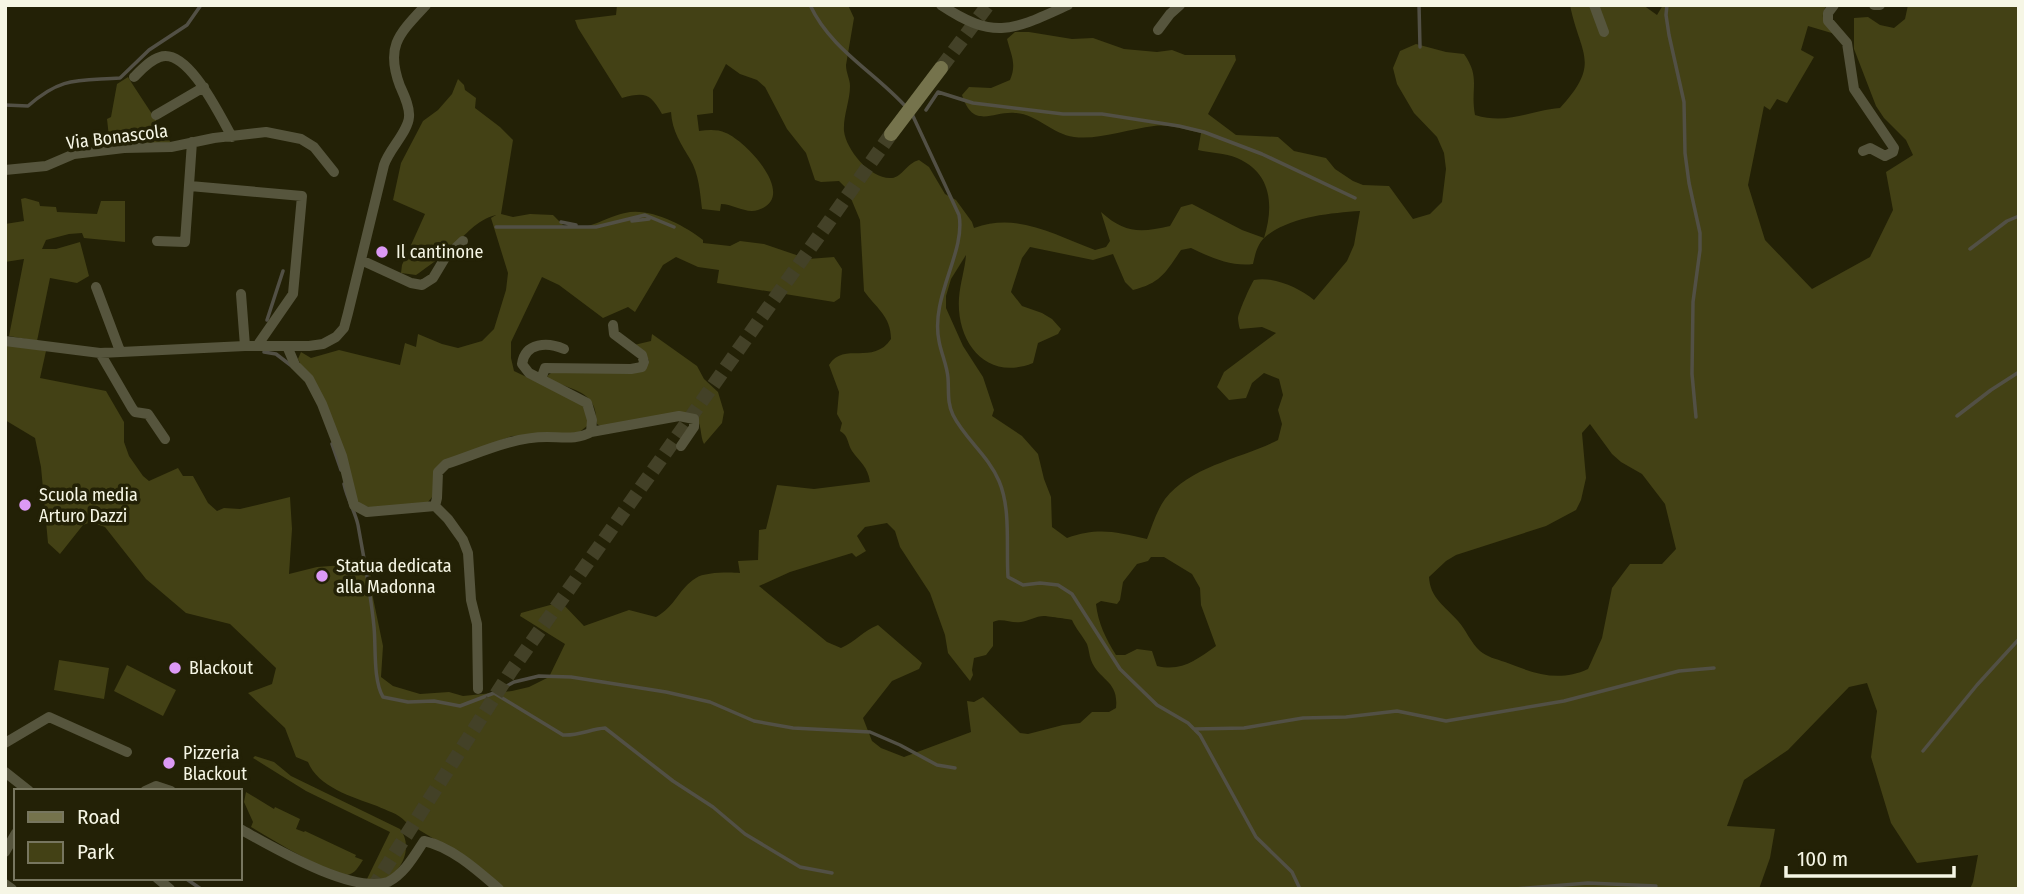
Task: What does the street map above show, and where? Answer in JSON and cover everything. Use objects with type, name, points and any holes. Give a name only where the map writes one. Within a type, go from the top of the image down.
[{"type":"main road","points":[[891,134],[941,68]]},
{"type":"street","points":[[5,341],[100,353],[323,344],[336,337],[344,328],[387,153],[404,131],[409,118],[409,109],[393,65],[393,54],[402,32],[426,5]]},
{"type":"street","points":[[941,5],[992,29],[1010,29],[1068,5]]},
{"type":"street","points":[[1158,30],[1170,13],[1180,5]]},
{"type":"street","points":[[1594,5],[1604,32]]},
{"type":"street","points":[[1833,5],[1828,13],[1828,21],[1847,43],[1854,89],[1894,148],[1893,152],[1885,156],[1870,148],[1863,151]]},
{"type":"street","points":[[1874,5],[1880,5]]},
{"type":"street","points":[[134,77],[160,56],[170,56],[184,65],[204,87],[232,137]]},
{"type":"street","name":"Via Bonascola","points":[[156,115],[204,87]]},
{"type":"street","name":"Via Bonascola","points":[[5,170],[46,166],[75,154],[124,148],[171,147],[266,132],[301,138],[314,148],[334,172]]},
{"type":"street","name":"Via Bonascola","points":[[157,241],[185,242],[192,142]]},
{"type":"street","points":[[190,186],[302,196],[293,294],[257,346]]},
{"type":"street","points":[[361,260],[411,283],[422,285],[433,278],[445,258],[463,241]]},
{"type":"street","points":[[96,287],[120,352]]},
{"type":"street","points":[[241,294],[245,346]]},
{"type":"street","points":[[541,380],[545,368],[642,367],[642,355],[614,334],[613,325]]},
{"type":"street","points":[[564,349],[544,343],[525,353],[522,360],[524,368],[541,380],[587,403],[592,420],[591,432]]},
{"type":"street","points":[[287,346],[295,365],[309,379],[322,404],[342,456],[354,505],[367,512],[435,506]]},
{"type":"street","points":[[100,353],[135,412],[148,414],[165,439]]},
{"type":"street","points":[[435,506],[438,472],[446,464],[516,440],[568,438],[679,416],[694,419],[694,428],[681,446]]},
{"type":"street","points":[[435,506],[463,540],[468,553],[471,600],[477,624],[478,689]]},
{"type":"street","points":[[5,743],[49,718],[127,752]]},
{"type":"street","points":[[5,772],[26,789]]},
{"type":"street","points":[[243,831],[332,878],[369,886],[385,884],[394,878],[406,867],[424,841],[451,853],[499,889]]},
{"type":"street","points":[[5,852],[14,836]]},
{"type":"street","points":[[5,884],[12,889]]},
{"type":"green space","points":[[617,5],[848,5],[854,18],[846,65],[850,86],[844,131],[849,147],[868,169],[892,178],[919,160],[929,167],[945,194],[956,200],[974,228],[990,224],[1021,224],[1036,227],[1095,250],[1106,247],[1110,241],[1101,212],[1125,228],[1150,230],[1170,226],[1181,207],[1192,204],[1242,230],[1264,238],[1269,203],[1264,181],[1249,164],[1237,158],[1198,150],[1201,133],[1160,126],[1084,138],[1066,135],[1023,114],[978,116],[967,106],[962,95],[969,87],[991,88],[1010,80],[1013,64],[1007,39],[1015,32],[1072,39],[1093,38],[1124,49],[1157,52],[1172,50],[1185,55],[1235,55],[1236,60],[1208,114],[1236,135],[1278,137],[1294,151],[1326,158],[1335,169],[1353,181],[1363,185],[1389,186],[1413,219],[1430,214],[1442,202],[1446,169],[1444,153],[1437,137],[1414,113],[1397,84],[1393,68],[1400,51],[1416,44],[1464,54],[1474,77],[1475,115],[1508,118],[1560,108],[1581,80],[1584,58],[1570,5],[1643,5],[1657,15],[1663,5],[1827,5],[1823,18],[1835,34],[1808,26],[1801,50],[1814,57],[1787,103],[1777,99],[1770,110],[1764,106],[1748,185],[1765,240],[1812,289],[1870,257],[1893,210],[1886,172],[1913,155],[1906,140],[1876,106],[1854,49],[1854,18],[1868,17],[1880,25],[1894,28],[1905,19],[1908,5],[2019,5],[2019,889],[1970,889],[1978,855],[1917,863],[1891,823],[1871,757],[1877,711],[1867,683],[1849,687],[1788,750],[1744,780],[1727,826],[1775,829],[1770,858],[1759,889],[504,889],[454,851],[399,816],[328,785],[319,778],[308,762],[296,757],[285,728],[248,693],[272,684],[276,668],[230,624],[186,613],[146,579],[105,527],[91,522],[83,525],[60,554],[48,543],[41,467],[35,438],[5,420],[5,344],[46,351],[40,378],[106,391],[124,422],[124,442],[129,456],[149,481],[178,468],[183,476],[193,476],[208,503],[217,511],[224,508],[240,509],[290,497],[292,529],[289,574],[317,567],[370,567],[372,593],[383,646],[381,677],[393,686],[420,694],[449,692],[463,696],[512,691],[529,687],[549,677],[565,644],[520,616],[521,613],[561,602],[584,626],[629,610],[656,617],[696,578],[711,574],[740,573],[738,561],[758,560],[759,530],[766,529],[777,485],[814,489],[870,482],[866,468],[840,431],[842,423],[837,414],[839,392],[829,365],[842,355],[876,351],[891,339],[886,318],[864,291],[860,220],[847,189],[839,181],[815,180],[806,153],[787,129],[765,87],[726,64],[713,90],[713,113],[697,115],[699,131],[716,130],[726,133],[756,157],[771,182],[773,194],[769,203],[753,211],[721,204],[720,211],[702,209],[699,183],[675,131],[671,112],[662,114],[646,96],[622,98],[575,20],[616,15]],"holes":[[[1360,211],[1354,245],[1347,261],[1314,300],[1286,284],[1254,280],[1240,310],[1240,329],[1262,327],[1276,333],[1224,372],[1217,387],[1229,400],[1246,398],[1252,383],[1264,373],[1279,379],[1283,395],[1278,410],[1282,424],[1278,440],[1188,478],[1162,503],[1147,539],[1098,532],[1067,538],[1052,527],[1051,497],[1038,454],[1022,436],[992,416],[994,410],[983,377],[963,346],[946,308],[951,279],[966,255],[959,314],[969,343],[977,354],[988,362],[1001,367],[1016,367],[1033,363],[1038,343],[1058,334],[1061,329],[1042,313],[1022,306],[1011,292],[1022,258],[1030,247],[1093,260],[1113,254],[1125,282],[1133,290],[1162,276],[1181,250],[1191,248],[1229,263],[1253,264],[1260,244],[1274,231],[1309,217]],[[1590,424],[1612,454],[1642,474],[1665,504],[1676,549],[1662,564],[1630,564],[1612,588],[1602,638],[1588,669],[1566,675],[1546,675],[1492,658],[1480,651],[1435,596],[1429,577],[1456,555],[1546,526],[1576,510],[1586,478],[1582,433]],[[887,523],[895,531],[900,547],[930,593],[945,635],[948,653],[970,681],[974,658],[986,655],[993,646],[993,622],[1021,622],[1044,616],[1072,620],[1087,644],[1094,667],[1112,686],[1116,708],[1109,712],[1092,712],[1080,723],[1028,734],[1020,733],[983,697],[974,702],[967,701],[971,732],[904,757],[881,748],[872,741],[863,718],[892,681],[919,669],[922,663],[878,625],[841,648],[827,642],[759,586],[790,572],[852,553],[856,557],[866,551],[857,536],[865,527]],[[1151,557],[1164,557],[1192,574],[1200,588],[1201,605],[1216,646],[1181,666],[1157,666],[1152,651],[1137,649],[1125,655],[1116,655],[1101,624],[1096,604],[1101,601],[1117,604],[1123,582],[1137,564],[1148,561]]]},
{"type":"green space","points":[[128,77],[171,143],[110,146],[107,119],[111,117],[117,84]]},
{"type":"green space","points":[[458,79],[465,90],[476,98],[475,108],[513,140],[501,214],[513,217],[530,214],[553,215],[566,228],[576,228],[625,213],[645,213],[676,223],[703,240],[703,243],[730,246],[740,241],[764,244],[808,259],[834,257],[842,269],[840,298],[834,302],[717,283],[719,270],[698,267],[676,257],[663,265],[635,312],[628,307],[603,318],[559,285],[542,277],[511,342],[514,371],[583,404],[588,419],[587,426],[577,434],[512,436],[447,460],[428,502],[382,509],[357,501],[343,454],[298,359],[301,352],[311,358],[339,350],[400,365],[405,343],[416,347],[418,334],[458,348],[482,341],[494,329],[506,290],[508,273],[491,218],[496,215],[477,224],[416,275],[401,273],[425,214],[393,200],[401,163],[423,121],[438,110],[452,94]]},
{"type":"green space","points":[[21,199],[39,202],[40,206],[56,207],[57,212],[97,214],[101,201],[125,201],[125,242],[84,238],[82,233],[46,240],[42,249],[56,249],[80,242],[89,276],[77,283],[50,278],[37,341],[9,336],[24,259],[5,262],[5,224],[24,221]]},
{"type":"green space","points":[[652,334],[697,366],[704,379],[718,392],[724,412],[722,423],[704,444],[697,419],[602,427],[597,424],[594,407],[587,397],[550,380],[547,376],[551,373],[581,373],[648,365],[649,360],[634,345],[651,341]]},
{"type":"green space","points":[[59,660],[109,668],[104,699],[54,690]]},
{"type":"green space","points":[[127,665],[176,690],[163,716],[114,691]]},
{"type":"green space","points":[[255,756],[274,762],[291,776],[400,829],[404,836],[406,852],[399,867],[394,873],[379,880],[367,879],[390,832],[306,791],[253,758]]},
{"type":"green space","points":[[246,792],[274,809],[275,807],[300,819],[296,829],[363,860],[350,874],[339,874],[285,847],[251,827],[253,822],[244,802]]},
{"type":"waterway","points":[[5,105],[28,106],[51,89],[71,82],[120,78],[149,50],[187,25],[201,5]]},
{"type":"waterway","points":[[810,5],[841,48],[907,108]]},
{"type":"waterway","points":[[1419,5],[1420,47]]},
{"type":"waterway","points":[[1667,5],[1669,35],[1684,102],[1685,153],[1689,183],[1700,233],[1693,302],[1692,374],[1696,417]]},
{"type":"waterway","points":[[926,110],[938,92],[973,103],[1063,114],[1102,114],[1179,126],[1204,132],[1262,154],[1355,198]]},
{"type":"waterway","points":[[912,114],[959,215],[958,244],[939,308],[939,341],[953,415],[989,463],[1003,492],[1007,516],[1008,577],[1023,585],[1058,585],[1072,594],[1120,669],[1157,705],[1188,723],[1200,735],[1256,837],[1292,872],[1300,889]]},
{"type":"waterway","points":[[496,227],[596,227],[645,215],[674,227]]},
{"type":"waterway","points":[[1970,249],[2007,221],[2019,216]]},
{"type":"waterway","points":[[632,221],[649,219]]},
{"type":"waterway","points":[[561,222],[576,225]]},
{"type":"waterway","points":[[267,320],[283,271]]},
{"type":"waterway","points":[[264,352],[276,354],[293,367]]},
{"type":"waterway","points":[[1957,416],[2019,372]]},
{"type":"waterway","points":[[332,444],[341,470]]},
{"type":"waterway","points":[[344,484],[358,525],[373,615],[376,673],[383,697],[460,706],[514,682],[539,676],[571,677],[710,702],[754,721],[793,728],[870,732],[937,765],[955,768]]},
{"type":"waterway","points":[[1923,751],[2019,639]]},
{"type":"waterway","points":[[1194,729],[1244,728],[1303,718],[1346,717],[1397,711],[1446,721],[1564,701],[1679,671],[1714,668]]},
{"type":"waterway","points":[[494,693],[563,735],[605,728],[673,781],[713,807],[745,834],[800,867],[832,873]]},
{"type":"waterway","points":[[188,880],[201,889]]},
{"type":"waterway","points":[[1515,889],[1588,883],[1656,886]]},
{"type":"waterway","points":[[1361,889],[1384,889]]},
{"type":"tunnel","points":[[941,68],[988,5]]},
{"type":"tunnel","points":[[372,889],[511,671],[891,134]]},
{"type":"place","name":"Il cantinone","points":[[382,252]]},
{"type":"place","name":"Scuola media Arturo Dazzi","points":[[25,505]]},
{"type":"place","name":"Statua dedicata alla Madonna","points":[[322,576]]},
{"type":"place","name":"Blackout","points":[[175,668]]},
{"type":"place","name":"Pizzeria Blackout","points":[[169,763]]}]
